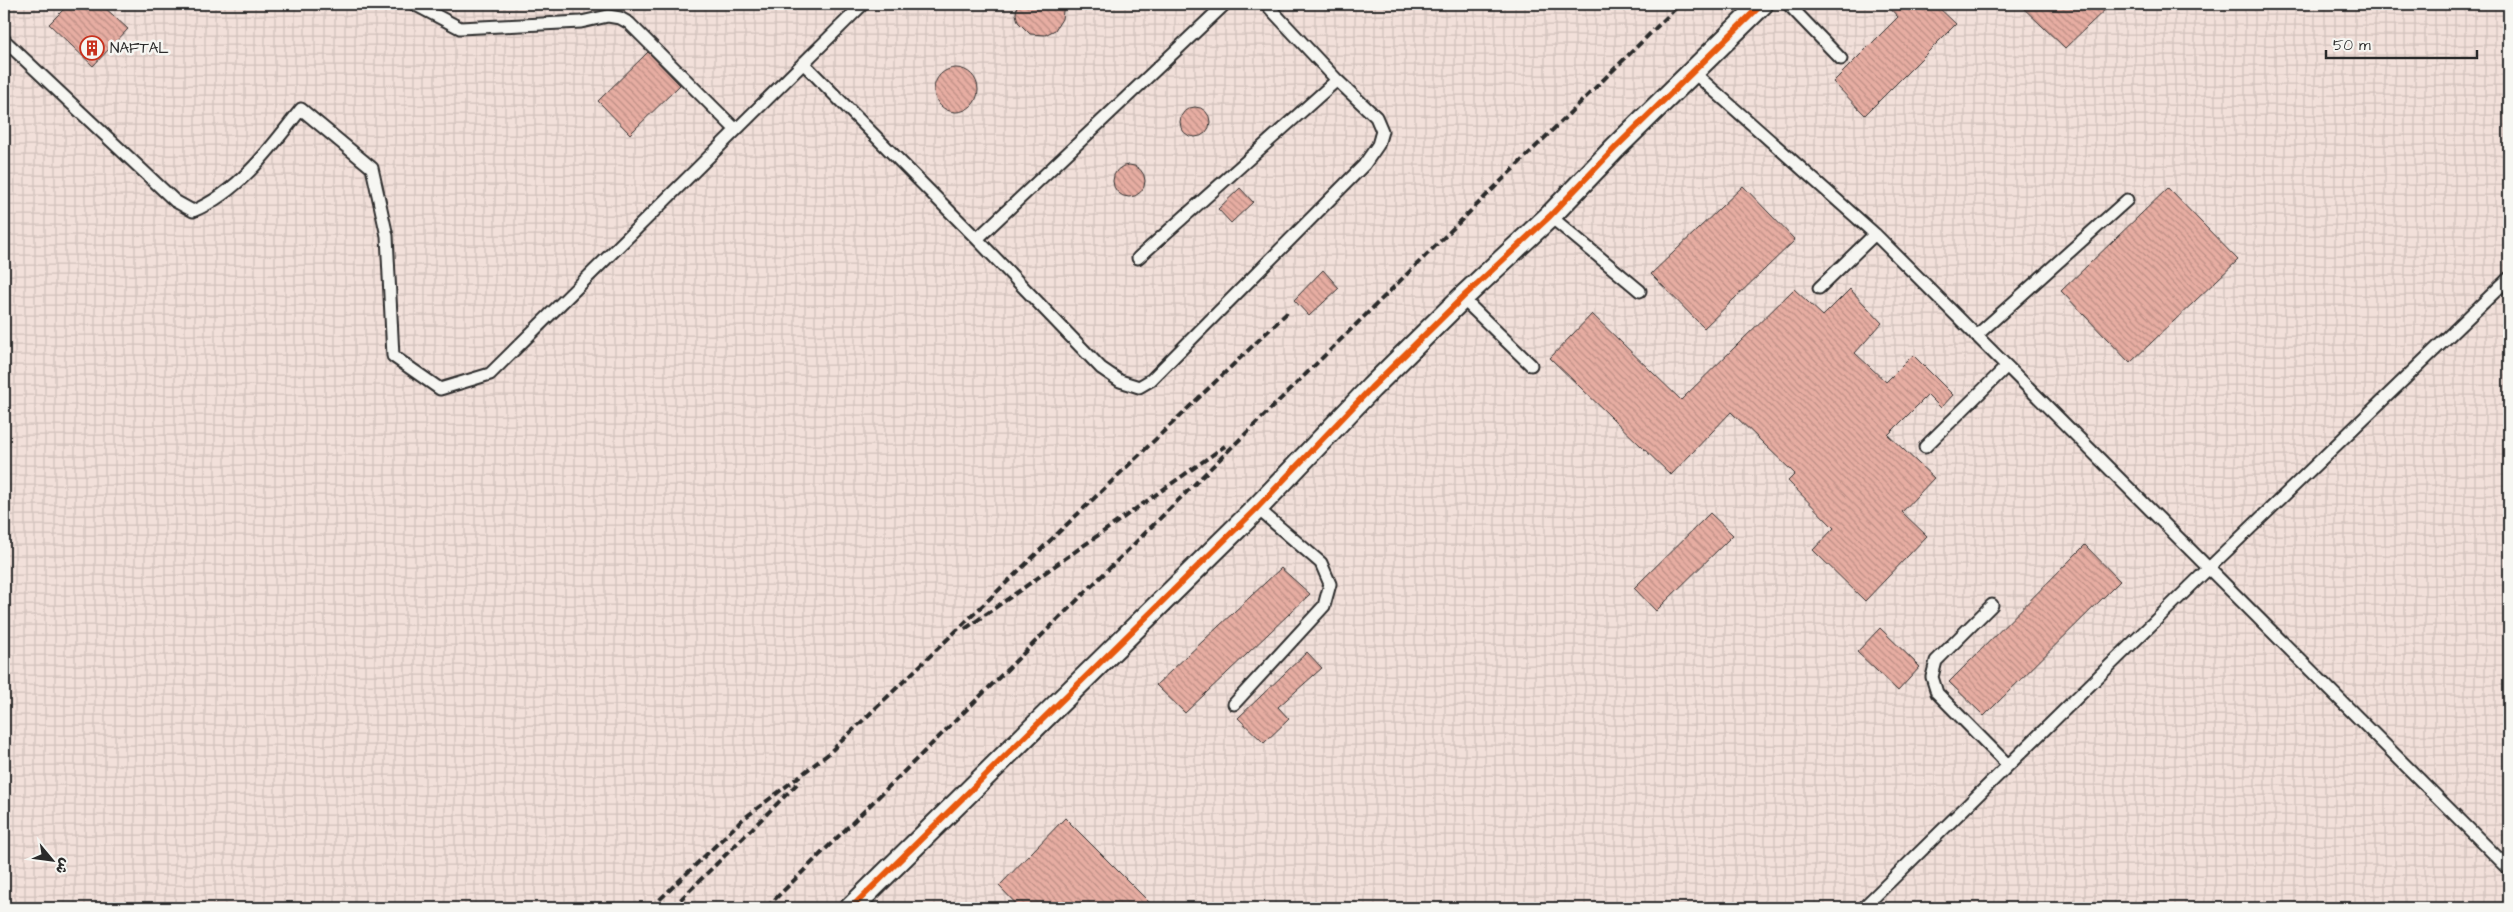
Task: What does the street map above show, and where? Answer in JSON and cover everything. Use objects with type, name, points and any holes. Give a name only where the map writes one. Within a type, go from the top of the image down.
[{"type":"street","points":[[851,908],[1257,508],[1371,388],[1462,298],[1550,216],[1692,71],[1762,4]]},
{"type":"lane","points":[[414,4],[460,28],[581,22],[608,16],[620,18],[629,23],[735,129]]},
{"type":"lane","points":[[978,239],[1225,4]]},
{"type":"lane","points":[[803,63],[978,239],[1101,368],[1120,381],[1139,387],[1151,380],[1364,165],[1378,145],[1382,131],[1376,117],[1337,80],[1266,4]]},
{"type":"lane","points":[[1788,4],[1841,59]]},
{"type":"lane","points":[[4,40],[175,201],[192,211],[228,192],[279,137],[301,109],[372,168],[387,236],[394,356],[440,389],[490,374],[803,63],[855,6]]},
{"type":"lane","points":[[1692,71],[1875,234],[2509,869]]},
{"type":"lane","points":[[1138,258],[1337,80]]},
{"type":"lane","points":[[1976,336],[2127,200]]},
{"type":"lane","points":[[1550,216],[1640,291]]},
{"type":"lane","points":[[1819,288],[1875,234]]},
{"type":"lane","points":[[1863,908],[2208,568],[2509,278]]},
{"type":"lane","points":[[1462,298],[1531,365]]},
{"type":"lane","points":[[1925,447],[2007,366]]},
{"type":"lane","points":[[1234,704],[1324,606],[1330,584],[1320,563],[1257,508]]},
{"type":"lane","points":[[1992,605],[1936,661],[1932,677],[1937,693],[2008,765]]},
{"type":"shaded area","points":[[4,4],[2509,4],[2509,908],[4,908]]},
{"type":"building","name":"NAFTAL","points":[[69,4],[101,4],[128,29],[93,66],[49,24]]},
{"type":"building","points":[[1017,4],[1064,4],[1062,19],[1055,30],[1045,35],[1030,34],[1018,22],[1016,14]]},
{"type":"building","points":[[1886,4],[1935,4],[1956,24],[1865,115],[1833,82],[1898,17]]},
{"type":"building","points":[[2019,4],[2111,4],[2065,48]]},
{"type":"building","points":[[648,52],[680,85],[630,134],[598,101]]},
{"type":"building","points":[[956,68],[968,72],[974,78],[978,90],[974,102],[968,108],[956,112],[944,108],[938,102],[934,90],[938,78],[944,72]]},
{"type":"building","points":[[1195,107],[1205,112],[1210,122],[1205,132],[1195,137],[1185,132],[1180,122],[1185,112]]},
{"type":"building","points":[[1129,165],[1140,170],[1145,181],[1140,192],[1129,197],[1118,192],[1113,181],[1118,170]]},
{"type":"building","points":[[1743,186],[1795,240],[1704,328],[1651,274]]},
{"type":"building","points":[[1240,188],[1253,202],[1231,223],[1218,209]]},
{"type":"building","points":[[2168,188],[2238,260],[2130,363],[2061,291]]},
{"type":"building","points":[[1323,270],[1339,288],[1309,316],[1294,300]]},
{"type":"building","points":[[1794,289],[1823,316],[1850,289],[1882,323],[1855,353],[1886,382],[1913,355],[1953,395],[1941,408],[1928,395],[1888,435],[1934,478],[1902,512],[1927,536],[1865,601],[1813,550],[1834,528],[1788,481],[1795,474],[1731,412],[1671,475],[1550,358],[1592,314],[1681,400]]},
{"type":"building","points":[[1710,513],[1733,535],[1656,611],[1634,588]]},
{"type":"building","points":[[2085,545],[2120,581],[1984,716],[1949,682]]},
{"type":"building","points":[[1281,568],[1310,594],[1185,713],[1156,685]]},
{"type":"building","points":[[1880,628],[1920,667],[1898,691],[1857,652]]},
{"type":"building","points":[[1307,652],[1322,668],[1278,707],[1289,719],[1264,743],[1238,718]]},
{"type":"building","points":[[1065,818],[1155,908],[1020,908],[999,886]]},
{"type":"railway","points":[[766,908],[1680,4]]},
{"type":"railway","points":[[651,908],[742,820],[827,755],[1289,311]]},
{"type":"railway","points":[[965,629],[1225,446]]},
{"type":"railway","points":[[672,908],[800,781]]},
{"type":"cycle path","points":[[851,908],[1257,508],[1371,388],[1462,298],[1550,216],[1616,147],[1762,4]]},
{"type":"place","name":"NAFTAL","points":[[92,48]]}]
